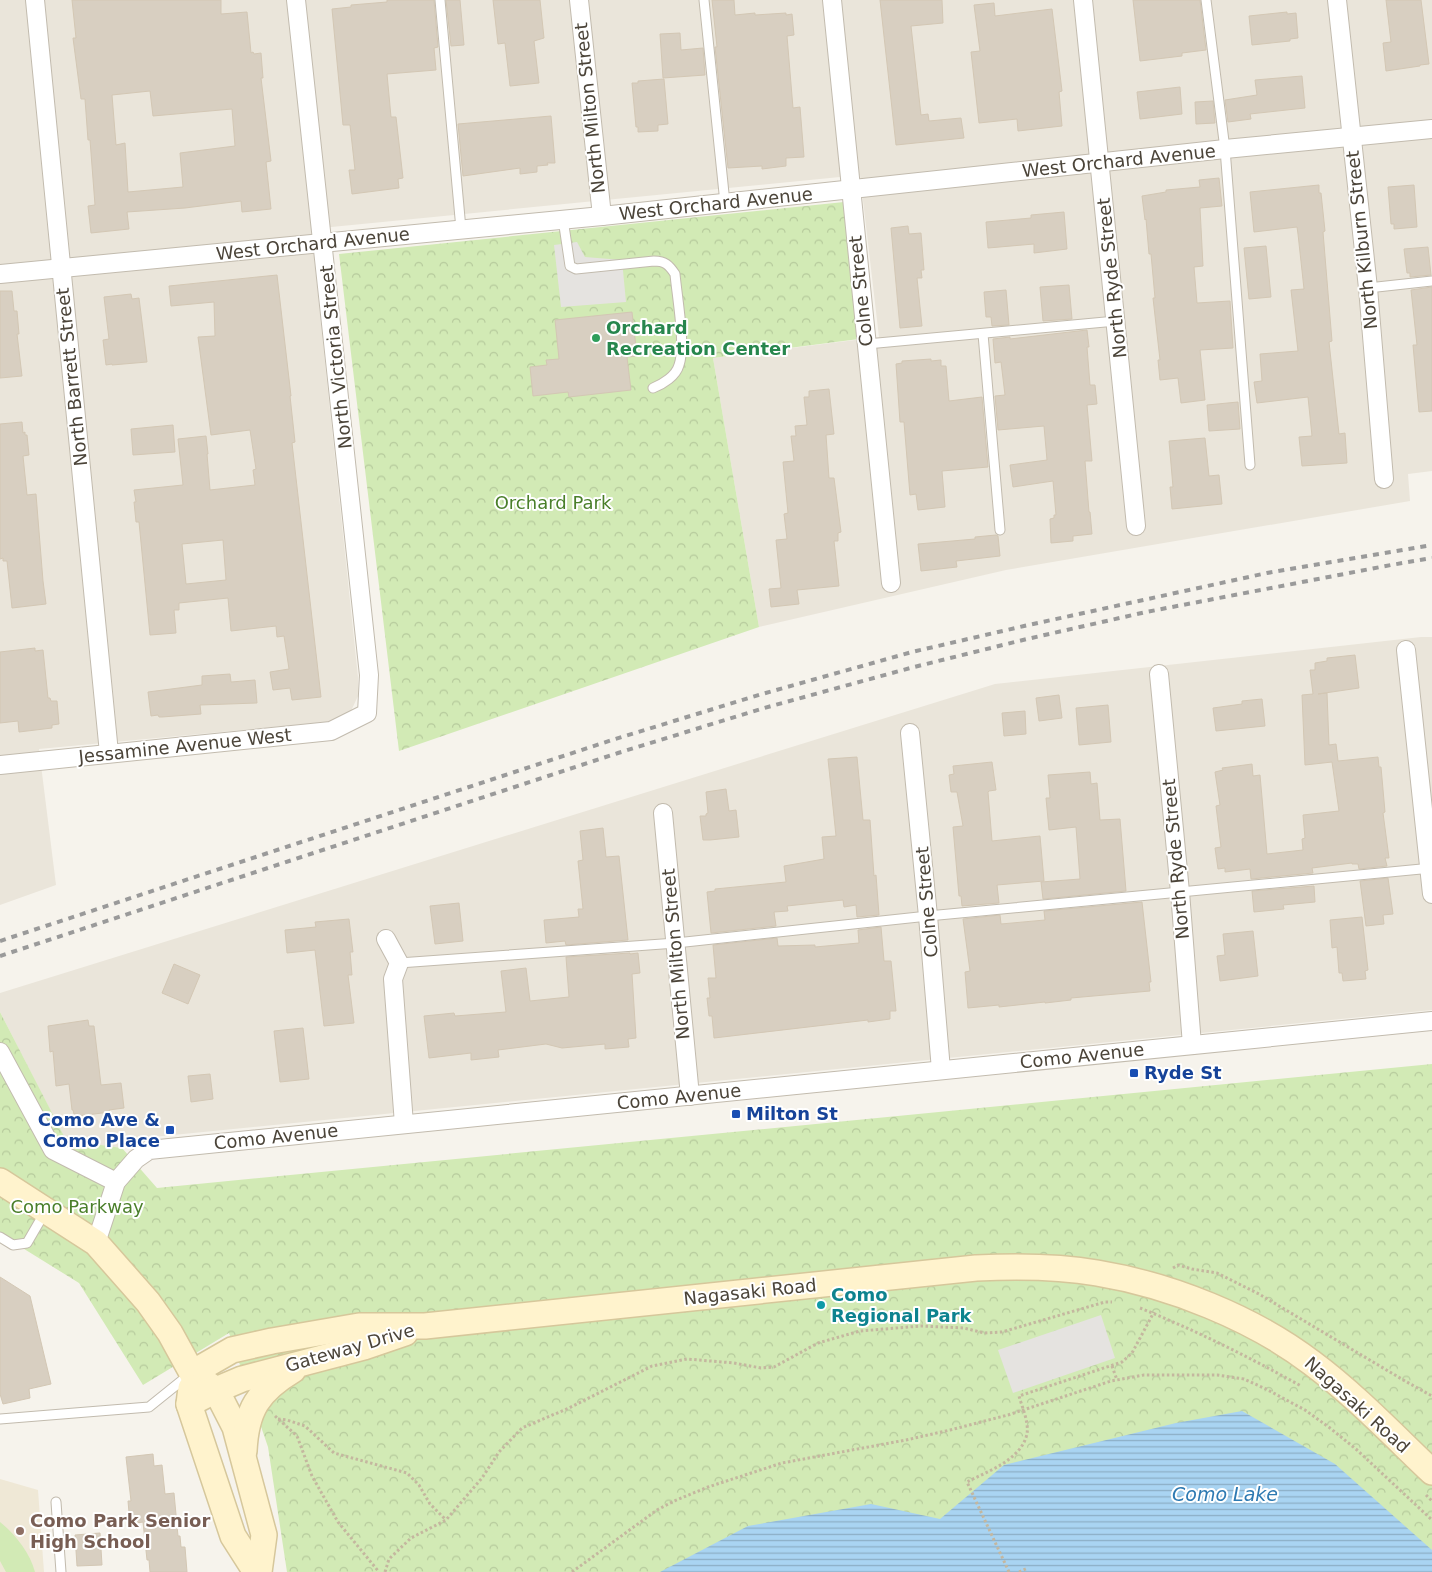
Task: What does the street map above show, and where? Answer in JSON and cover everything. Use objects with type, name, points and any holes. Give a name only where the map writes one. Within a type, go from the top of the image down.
[{"type":"street","name":"North Barrett Street","points":[[35,0],[109,753]]},
{"type":"street","name":"North Victoria Street","points":[[296,0],[324,243],[369,675],[367,713]]},
{"type":"street","name":"North Milton Street","points":[[579,0],[602,216]]},
{"type":"street","name":"Colne Street","points":[[832,0],[891,583]]},
{"type":"street","name":"North Ryde Street","points":[[1083,0],[1136,526]]},
{"type":"street","name":"North Kilburn Street","points":[[1337,0],[1368,288],[1384,479]]},
{"type":"street","name":"West Orchard Avenue","points":[[0,274],[461,228],[602,216],[1225,149],[1432,130]]},
{"type":"street","points":[[1406,650],[1431,868],[1432,894]]},
{"type":"street","name":"North Ryde Street","points":[[1158,674],[1180,892],[1192,1045]]},
{"type":"street","name":"Jessamine Avenue West","points":[[0,765],[331,731],[367,713]]},
{"type":"street","name":"Colne Street","points":[[910,733],[941,1070]]},
{"type":"street","name":"North Milton Street","points":[[663,813],[690,1096]]},
{"type":"street","points":[[386,940],[399,964],[393,980],[404,1124]]},
{"type":"street","name":"Como Avenue","points":[[96,1243],[116,1182],[136,1159],[149,1150],[1432,1021]]},
{"type":"street","points":[[0,1052],[53,1150],[116,1182]]},
{"type":"street","points":[[0,1181],[96,1243],[148,1302],[170,1333],[192,1373],[216,1390],[235,1427],[264,1535],[257,1572]]},
{"type":"street","name":"Nagasaki Road","points":[[425,1326],[976,1268],[1014,1266],[1097,1273],[1133,1280],[1210,1305],[1278,1339],[1342,1387],[1429,1483]]},
{"type":"street","name":"Gateway Drive","points":[[192,1373],[232,1350],[272,1341],[359,1326],[425,1326]]},
{"type":"street","name":"Gateway Drive","points":[[189,1404],[242,1379],[364,1347],[425,1326]]},
{"type":"street","points":[[244,1460],[247,1422],[256,1401],[276,1380],[307,1362]]},
{"type":"street","points":[[192,1373],[189,1404],[234,1536],[257,1572]]},
{"type":"lane","points":[[440,0],[461,228]]},
{"type":"lane","points":[[704,0],[725,203]]},
{"type":"lane","points":[[1206,0],[1225,149],[1250,465]]},
{"type":"lane","points":[[563,219],[570,266],[576,269],[664,261],[675,274],[682,349],[679,366],[663,384],[653,388]]},
{"type":"lane","points":[[1368,288],[1432,281]]},
{"type":"lane","points":[[867,344],[1116,321]]},
{"type":"lane","points":[[983,334],[1000,530]]},
{"type":"lane","points":[[399,964],[676,943],[928,916],[1431,868]]},
{"type":"lane","points":[[0,1237],[12,1245],[27,1243],[46,1211]]},
{"type":"lane","points":[[0,1419],[149,1407],[192,1373]]},
{"type":"lane","points":[[56,1502],[61,1572]]},
{"type":"path","points":[[385,1572],[389,1559],[411,1538],[446,1520],[482,1478],[498,1452],[522,1428],[569,1408],[652,1366],[687,1359],[734,1363],[761,1368],[774,1366],[818,1343],[860,1331],[921,1326],[964,1328],[984,1334],[1002,1332],[1110,1302]]},
{"type":"path","points":[[1139,1308],[1174,1322],[1226,1347],[1308,1392]]},
{"type":"path","points":[[1112,1366],[1117,1380]]},
{"type":"path","points":[[572,1572],[657,1510],[674,1500],[708,1487],[782,1463],[906,1440],[1000,1417],[1117,1380],[1144,1375],[1217,1375],[1244,1379],[1305,1410],[1330,1428],[1357,1450],[1432,1520]]},
{"type":"path","points":[[1010,1572],[967,1482],[1010,1458],[1021,1447],[1027,1434],[1026,1421],[1019,1396]]},
{"type":"path","points":[[272,1413],[297,1436],[312,1476],[338,1522],[379,1572]]},
{"type":"path","points":[[278,1419],[305,1426],[334,1453],[407,1473],[419,1485],[430,1504],[446,1520]]},
{"type":"path","points":[[1429,1483],[1432,1500]]},
{"type":"path","points":[[1019,1572],[1028,1568]]},
{"type":"shaded area","points":[[0,0],[1432,0],[1432,471],[1408,474],[1410,501],[1006,570],[759,627],[713,358],[879,337],[860,175],[311,229],[358,677],[358,696],[351,711],[327,722],[39,749],[56,885],[0,905]]},
{"type":"shaded area","points":[[577,242],[585,257],[622,260],[626,302],[561,307],[554,245]]},
{"type":"shaded area","points":[[1432,637],[1432,1010],[143,1138],[122,1148],[66,1141],[0,1012],[0,993],[995,684]]},
{"type":"shaded area","points":[[1101,1315],[1115,1358],[1013,1393],[998,1350]]},
{"type":"shaded area","name":"Como Park Senior High School","points":[[0,1479],[38,1490],[44,1572],[0,1572]]},
{"type":"green space","name":"Orchard Park","points":[[844,202],[859,339],[713,358],[759,627],[399,751],[339,254]]},
{"type":"green space","name":"Como Regional Park","points":[[0,1012],[66,1140],[122,1148],[157,1188],[1432,1064],[1432,1572],[287,1572],[268,1447],[229,1333],[143,1385],[79,1283],[0,1234]]},
{"type":"green space","points":[[0,1522],[21,1544],[30,1558],[35,1572],[6,1572],[0,1561]]},
{"type":"water","name":"Como Lake","points":[[1242,1411],[1335,1464],[1432,1550],[1432,1572],[660,1572],[748,1526],[871,1504],[940,1519],[1004,1465],[1176,1423]]},
{"type":"building","points":[[72,0],[221,0],[221,14],[247,12],[251,53],[261,53],[263,78],[261,78],[271,161],[266,162],[271,209],[242,212],[241,201],[185,208],[127,212],[129,229],[91,233],[88,206],[95,205],[90,140],[88,140],[85,99],[81,99],[73,38],[76,38]],"holes":[[[150,91],[153,116],[232,109],[235,146],[180,153],[183,187],[128,192],[125,143],[116,145],[112,95]]]},
{"type":"building","points":[[387,0],[434,0],[438,47],[434,48],[436,70],[387,74],[391,117],[396,117],[403,178],[398,179],[399,188],[352,194],[349,170],[355,170],[350,125],[343,125],[332,9],[351,7],[351,5],[387,2]]},
{"type":"building","points":[[446,0],[460,0],[464,45],[451,46]]},
{"type":"building","points":[[493,0],[540,0],[544,38],[534,41],[539,83],[510,86],[505,43],[498,44]]},
{"type":"building","points":[[712,0],[734,0],[735,15],[755,13],[755,15],[792,14],[794,35],[787,36],[793,108],[800,107],[804,157],[786,158],[786,166],[762,169],[762,166],[728,168]]},
{"type":"building","points":[[880,0],[942,0],[943,23],[911,26],[921,115],[928,114],[929,121],[961,118],[964,138],[896,145]]},
{"type":"building","points":[[1133,0],[1200,0],[1206,50],[1182,53],[1182,56],[1140,61]]},
{"type":"building","points":[[1386,0],[1421,0],[1429,64],[1386,71],[1383,43],[1391,42]]},
{"type":"building","points":[[994,3],[995,16],[1052,9],[1062,91],[1059,92],[1062,126],[1018,131],[1017,119],[979,123],[971,52],[980,51],[974,5]]},
{"type":"building","points":[[1287,12],[1287,14],[1296,13],[1298,38],[1290,39],[1290,41],[1252,45],[1249,16]]},
{"type":"building","points":[[680,33],[681,50],[703,48],[705,75],[663,78],[660,34]]},
{"type":"building","points":[[1302,76],[1305,108],[1250,114],[1251,119],[1228,122],[1225,100],[1257,95],[1255,80]]},
{"type":"building","points":[[664,79],[668,124],[658,125],[658,131],[638,132],[632,83]]},
{"type":"building","points":[[1180,87],[1182,114],[1140,119],[1137,92]]},
{"type":"building","points":[[1213,101],[1215,123],[1196,124],[1195,102]]},
{"type":"building","points":[[551,116],[555,163],[537,166],[537,172],[520,174],[520,168],[463,176],[458,124]]},
{"type":"building","points":[[1219,178],[1222,206],[1200,208],[1203,266],[1194,267],[1197,303],[1230,301],[1233,348],[1200,350],[1205,400],[1181,403],[1178,378],[1160,380],[1151,254],[1149,254],[1142,196],[1166,192],[1166,190],[1200,187],[1199,180]]},
{"type":"building","points":[[1319,185],[1325,231],[1323,232],[1332,341],[1329,342],[1339,434],[1345,433],[1347,463],[1302,466],[1299,437],[1312,436],[1308,397],[1257,403],[1254,382],[1262,381],[1260,354],[1298,351],[1291,290],[1304,289],[1297,227],[1254,232],[1250,192]]},
{"type":"building","points":[[1414,185],[1417,227],[1394,229],[1394,224],[1391,224],[1388,187]]},
{"type":"building","points":[[1064,212],[1067,249],[1034,253],[1034,244],[988,248],[986,222],[1031,218],[1031,215]]},
{"type":"building","points":[[908,226],[909,234],[921,233],[924,270],[921,270],[922,278],[917,278],[922,326],[900,328],[891,228]]},
{"type":"building","points":[[1266,246],[1271,297],[1249,299],[1244,248]]},
{"type":"building","points":[[1428,247],[1431,275],[1410,277],[1410,273],[1407,273],[1404,249]]},
{"type":"building","points":[[277,275],[291,396],[295,442],[292,443],[321,697],[292,700],[290,688],[273,690],[270,672],[289,669],[284,636],[277,637],[276,626],[231,631],[228,598],[179,603],[179,610],[174,610],[176,633],[150,635],[139,522],[136,522],[134,490],[183,485],[178,439],[206,436],[210,490],[255,485],[253,470],[256,469],[250,430],[211,435],[198,337],[215,336],[214,302],[171,306],[169,286]],"holes":[[[223,540],[226,580],[186,584],[182,544]]]},
{"type":"building","points":[[1069,285],[1072,319],[1043,321],[1040,287]]},
{"type":"building","points":[[1432,287],[1432,411],[1419,412],[1413,345],[1417,345],[1411,290]]},
{"type":"building","points":[[1006,290],[1009,325],[992,326],[991,317],[986,317],[984,292]]},
{"type":"building","points":[[0,291],[12,291],[14,311],[17,311],[19,334],[17,334],[22,376],[0,378]]},
{"type":"building","points":[[131,294],[132,299],[139,298],[147,362],[106,365],[103,340],[109,339],[104,297]]},
{"type":"building","name":"Orchard Recreation Center","points":[[632,312],[637,356],[627,357],[631,390],[569,397],[568,392],[533,396],[530,367],[547,365],[546,360],[559,359],[555,320]]},
{"type":"building","points":[[1087,330],[1090,385],[1095,385],[1097,404],[1087,405],[1092,461],[1085,461],[1092,534],[1073,536],[1073,541],[1051,543],[1050,519],[1056,515],[1053,481],[1013,487],[1010,465],[1047,460],[1044,426],[998,430],[995,396],[1005,395],[1001,362],[995,363],[993,339],[1010,337],[1010,339]]},
{"type":"building","points":[[931,359],[931,361],[941,360],[941,366],[946,366],[949,401],[982,397],[988,467],[942,471],[945,507],[918,510],[916,494],[910,495],[904,422],[900,422],[896,364],[902,363],[902,361]]},
{"type":"building","points":[[829,389],[834,434],[826,435],[829,478],[834,478],[841,532],[838,533],[838,541],[834,541],[839,586],[797,590],[799,604],[771,607],[769,589],[781,588],[776,540],[787,539],[784,514],[788,513],[783,462],[794,461],[791,436],[796,436],[795,426],[807,425],[804,397],[809,397],[809,391]]},
{"type":"building","points":[[1238,402],[1240,429],[1209,431],[1207,405]]},
{"type":"building","points":[[22,422],[23,433],[25,432],[25,435],[27,435],[29,455],[23,456],[27,495],[36,494],[46,604],[12,608],[7,561],[3,561],[3,558],[0,559],[0,424]]},
{"type":"building","points":[[173,425],[175,452],[133,455],[131,429]]},
{"type":"building","points":[[1205,438],[1209,476],[1219,475],[1222,504],[1172,509],[1170,487],[1173,487],[1169,441]]},
{"type":"building","points":[[998,536],[1000,556],[956,561],[957,567],[921,571],[918,544],[975,539],[975,537]]},
{"type":"building","points":[[35,648],[35,651],[43,650],[48,698],[51,701],[57,701],[59,724],[52,725],[52,728],[19,732],[18,721],[0,723],[0,652]]},
{"type":"building","points":[[1355,655],[1359,688],[1318,694],[1327,693],[1329,745],[1336,744],[1338,761],[1378,757],[1379,767],[1381,767],[1385,812],[1383,813],[1389,858],[1385,858],[1387,866],[1359,869],[1358,864],[1352,863],[1312,868],[1313,873],[1251,879],[1250,869],[1225,872],[1225,868],[1218,869],[1215,848],[1221,847],[1216,806],[1220,805],[1215,772],[1223,770],[1222,768],[1252,764],[1253,776],[1260,775],[1267,854],[1303,850],[1302,839],[1305,838],[1303,815],[1339,811],[1332,762],[1305,765],[1302,695],[1313,694],[1310,670],[1315,670],[1315,663],[1327,661],[1327,658]]},
{"type":"building","points":[[230,674],[231,682],[255,680],[257,703],[200,705],[201,714],[151,716],[148,692],[202,685],[202,676]]},
{"type":"building","points":[[1059,695],[1062,718],[1039,721],[1036,698]]},
{"type":"building","points":[[1262,699],[1265,726],[1216,731],[1213,708],[1242,704],[1242,701]]},
{"type":"building","points":[[1108,705],[1111,742],[1079,745],[1076,708]]},
{"type":"building","points":[[1025,711],[1026,734],[1004,736],[1002,713]]},
{"type":"building","points":[[857,757],[863,820],[870,820],[879,915],[857,917],[856,905],[844,907],[843,900],[787,906],[788,911],[774,912],[776,926],[711,933],[707,892],[715,891],[715,889],[786,882],[784,866],[824,859],[822,837],[836,836],[828,759]]},
{"type":"building","points":[[992,762],[996,790],[988,792],[992,841],[1040,836],[1044,881],[997,885],[999,903],[962,906],[961,896],[959,896],[953,827],[963,826],[957,792],[951,792],[949,775],[954,774],[953,766]]},
{"type":"building","points":[[1090,772],[1091,784],[1097,783],[1100,820],[1120,819],[1126,891],[1043,899],[1041,882],[1080,879],[1076,827],[1049,830],[1046,798],[1050,798],[1048,775]]},
{"type":"building","points":[[726,789],[729,811],[736,810],[739,837],[703,840],[700,816],[706,816],[708,813],[706,792]]},
{"type":"building","points":[[603,828],[606,857],[619,856],[628,940],[566,945],[565,941],[546,943],[544,920],[579,917],[578,909],[583,909],[578,861],[583,860],[580,831]]},
{"type":"building","points":[[1388,878],[1393,914],[1383,915],[1384,924],[1366,926],[1360,881]]},
{"type":"building","points":[[1314,886],[1315,902],[1283,905],[1284,909],[1254,912],[1252,891]]},
{"type":"building","points":[[1142,902],[1151,982],[1149,982],[1150,991],[1071,998],[1071,1000],[1045,1003],[968,1008],[965,972],[970,971],[963,919],[1000,915],[1001,924],[1045,920],[1044,911]]},
{"type":"building","points":[[459,903],[463,941],[435,944],[430,906]]},
{"type":"building","points":[[1362,917],[1368,970],[1365,971],[1366,979],[1343,981],[1342,973],[1339,973],[1337,947],[1332,948],[1330,920]]},
{"type":"building","points":[[349,919],[353,952],[350,952],[352,975],[348,975],[354,1023],[324,1026],[315,950],[287,953],[285,930],[316,927],[315,922]]},
{"type":"building","points":[[881,927],[884,961],[891,961],[896,1011],[890,1011],[890,1019],[714,1038],[712,1016],[709,1016],[707,998],[710,998],[708,978],[716,978],[713,945],[777,938],[778,946],[815,945],[815,947],[859,943],[858,930]]},
{"type":"building","points":[[1253,931],[1258,976],[1220,981],[1217,956],[1225,955],[1223,934]]},
{"type":"building","points":[[638,953],[640,973],[632,974],[636,1038],[628,1039],[629,1047],[605,1049],[605,1044],[562,1048],[546,1044],[498,1050],[499,1057],[471,1060],[471,1053],[429,1058],[424,1016],[454,1013],[455,1016],[506,1012],[501,971],[526,968],[530,1001],[569,997],[566,957]]},
{"type":"building","points":[[174,964],[200,975],[188,1004],[162,993]]},
{"type":"building","points":[[88,1020],[89,1026],[94,1026],[101,1085],[121,1083],[124,1108],[109,1110],[110,1112],[78,1116],[72,1110],[69,1084],[56,1086],[53,1051],[50,1052],[48,1026]]},
{"type":"building","points":[[303,1028],[309,1079],[280,1082],[274,1031]]},
{"type":"building","points":[[210,1074],[213,1099],[191,1102],[188,1076]]},
{"type":"building","points":[[0,1277],[30,1296],[51,1384],[29,1389],[30,1398],[3,1404],[0,1394]]},
{"type":"building","points":[[153,1454],[154,1466],[162,1465],[165,1494],[174,1493],[178,1536],[180,1536],[181,1547],[185,1547],[187,1572],[150,1572],[143,1522],[130,1524],[128,1501],[131,1501],[126,1457]]},
{"type":"building","points":[[100,1533],[102,1565],[77,1566],[75,1535]]},
{"type":"railway","points":[[0,941],[612,740],[762,694],[912,652],[1267,573],[1432,545]]},
{"type":"railway","points":[[0,956],[618,753],[764,708],[914,667],[1146,612],[1432,558]]},
{"type":"place","name":"Orchard Recreation Center","points":[[596,338]]},
{"type":"place","name":"Ryde St","points":[[1134,1073]]},
{"type":"place","name":"Milton St","points":[[736,1114]]},
{"type":"place","name":"Como Ave & Como Place","points":[[170,1130]]},
{"type":"place","name":"Como Regional Park","points":[[821,1305]]},
{"type":"place","name":"Como Park Senior High School","points":[[20,1531]]},
{"type":"park label","name":"Como Parkway","points":[[77,1207]]}]
